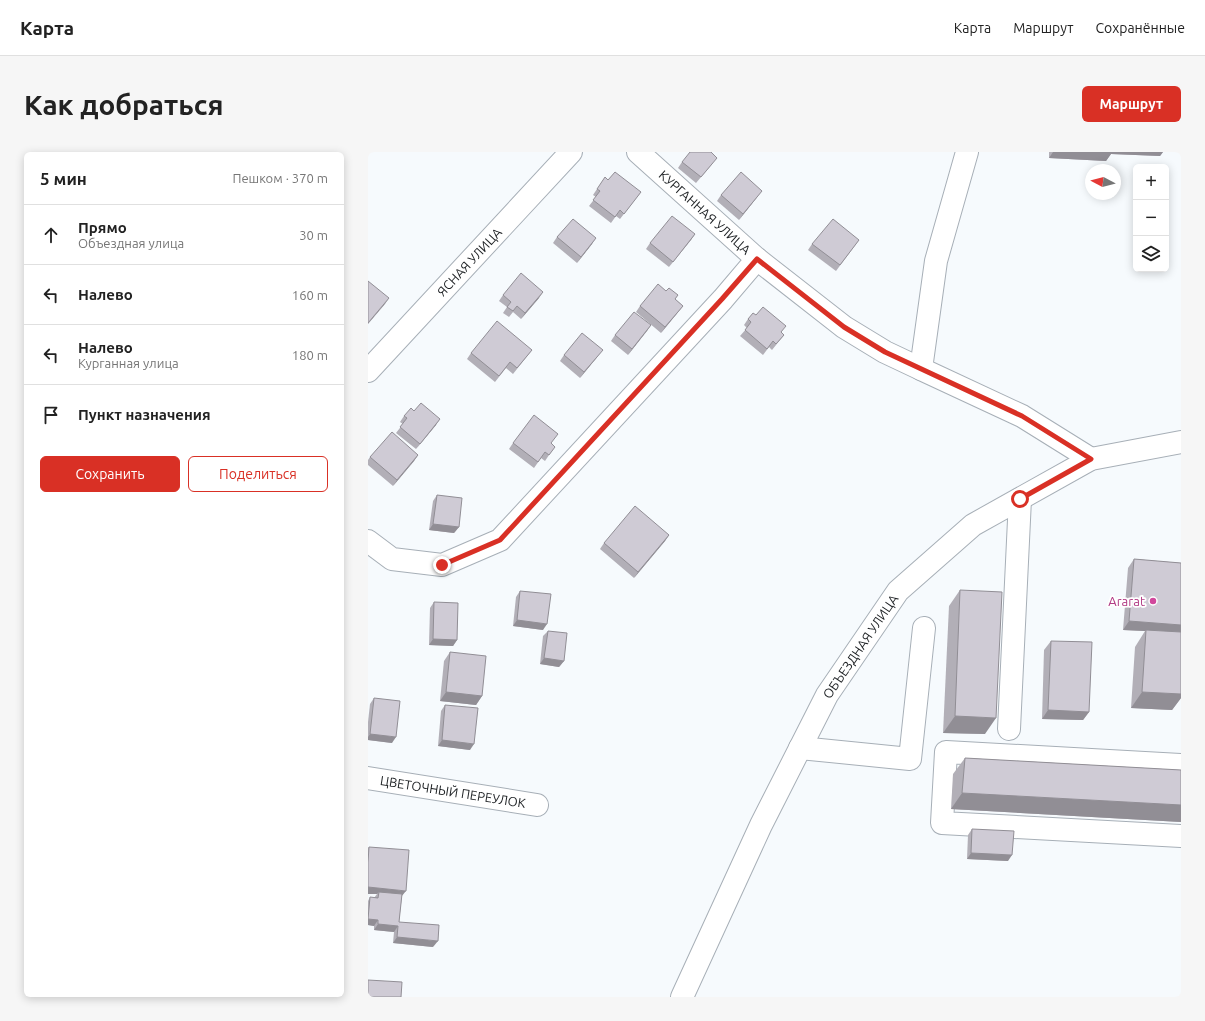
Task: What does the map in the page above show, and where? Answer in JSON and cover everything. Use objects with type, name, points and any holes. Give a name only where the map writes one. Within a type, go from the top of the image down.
[{"type":"street","name":"ЯСНАЯ УЛИЦА","points":[[368,371],[571,152]]},
{"type":"street","name":"КУРГАННАЯ УЛИЦА","points":[[368,541],[392,559],[442,565],[500,540],[712,311],[757,259],[638,152]]},
{"type":"street","points":[[922,369],[936,261],[967,152]]},
{"type":"street","points":[[757,259],[844,327],[885,352],[1022,416],[1091,459]]},
{"type":"street","name":"ОБЪЕЗДНАЯ УЛИЦА","points":[[682,997],[761,825],[827,695],[898,591],[973,525],[1091,459],[1181,442]]},
{"type":"street","points":[[1009,729],[1020,499]]},
{"type":"street","points":[[800,748],[910,760],[924,628]]},
{"type":"street","points":[[1181,765],[946,752],[942,823],[1181,836]]},
{"type":"street","name":"ЦВЕТОЧНЫЙ ПЕРЕУЛОК","points":[[368,778],[537,805]]},
{"type":"building","points":[[690,152],[711,152],[717,158],[701,177],[682,162]]},
{"type":"building","points":[[615,172],[641,192],[624,214],[620,210],[615,217],[593,200],[600,191],[597,189],[605,177],[608,180]]},
{"type":"building","points":[[741,172],[762,191],[743,214],[721,195]]},
{"type":"building","points":[[672,216],[695,234],[673,262],[650,243]]},
{"type":"building","points":[[573,219],[596,238],[581,257],[557,237]]},
{"type":"building","points":[[833,219],[859,240],[840,265],[812,244]]},
{"type":"building","points":[[521,273],[543,292],[525,313],[517,306],[513,311],[507,307],[511,302],[503,295]]},
{"type":"building","points":[[368,281],[389,298],[368,323]]},
{"type":"building","points":[[658,284],[666,291],[669,288],[678,295],[675,299],[683,306],[665,327],[640,306]]},
{"type":"building","points":[[763,307],[786,326],[781,332],[784,335],[776,344],[773,341],[767,349],[745,330],[751,322],[748,319],[753,313],[756,315]]},
{"type":"building","points":[[634,312],[651,325],[632,349],[615,335]]},
{"type":"building","points":[[497,321],[532,350],[517,368],[510,362],[499,376],[471,353]]},
{"type":"building","points":[[582,333],[603,350],[584,372],[564,355]]},
{"type":"building","points":[[421,403],[440,419],[420,444],[400,427],[407,418],[404,416],[411,408],[414,411]]},
{"type":"building","points":[[534,415],[558,434],[551,443],[555,447],[549,455],[545,452],[538,462],[513,443]]},
{"type":"building","points":[[392,432],[418,455],[397,480],[370,457]]},
{"type":"building","points":[[437,495],[462,498],[459,527],[433,524]]},
{"type":"building","points":[[635,506],[669,535],[638,572],[604,543]]},
{"type":"building","name":"Ararat","points":[[1134,559],[1181,563],[1181,625],[1129,621]]},
{"type":"building","points":[[960,590],[1002,592],[996,718],[955,716]]},
{"type":"building","points":[[520,591],[551,594],[547,624],[517,620]]},
{"type":"building","points":[[434,602],[458,603],[457,640],[433,639]]},
{"type":"building","points":[[1146,630],[1181,632],[1181,694],[1142,692]]},
{"type":"building","points":[[548,631],[567,633],[564,661],[544,658]]},
{"type":"building","points":[[1051,641],[1092,642],[1089,712],[1048,710]]},
{"type":"building","points":[[450,652],[486,656],[482,696],[446,692]]},
{"type":"building","points":[[374,698],[400,701],[396,737],[370,734]]},
{"type":"building","points":[[445,705],[478,708],[474,744],[442,740]]},
{"type":"building","points":[[965,758],[1181,770],[1181,805],[962,793]]},
{"type":"building","points":[[972,829],[1014,831],[1012,855],[971,853]]},
{"type":"building","points":[[369,847],[409,850],[406,891],[368,887]]},
{"type":"building","points":[[379,892],[402,894],[399,922],[439,925],[438,941],[397,937],[398,926],[378,924],[378,920],[368,919],[370,897],[378,898]]},
{"type":"building","points":[[368,980],[402,982],[401,997],[368,997]]},
{"type":"place","name":"Ararat","points":[[1153,601]]},
{"type":"route","points":[[442,565],[500,540],[757,259],[844,327],[885,352],[1022,416],[1091,459],[1020,499]]}]
